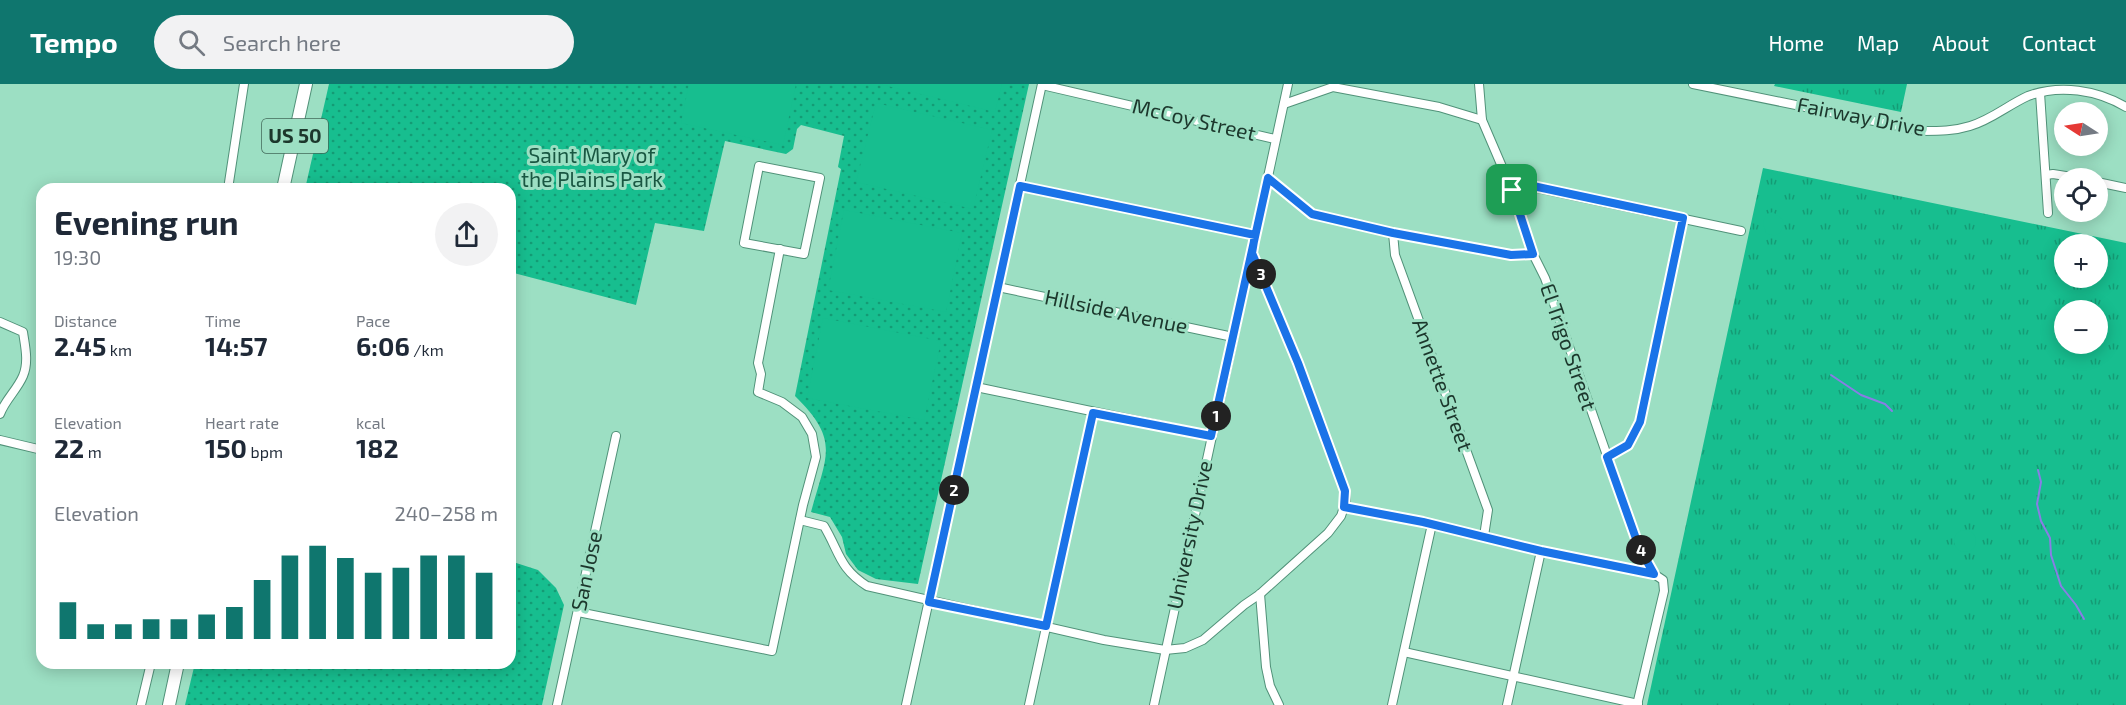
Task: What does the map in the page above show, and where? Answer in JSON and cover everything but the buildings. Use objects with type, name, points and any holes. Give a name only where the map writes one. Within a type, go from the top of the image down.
[{"type":"highway","name":"US 50","points":[[284,183],[306,84]]},
{"type":"highway","points":[[169,705],[177,669]]},
{"type":"street","points":[[229,183],[244,84]]},
{"type":"street","points":[[906,705],[1042,84]]},
{"type":"street","name":"McCoy Street","points":[[1042,84],[1275,139]]},
{"type":"street","name":"University Drive","points":[[1154,705],[1288,84]]},
{"type":"street","name":"El Trigo Street","points":[[1479,84],[1482,120],[1512,190],[1533,254],[1545,278],[1639,547],[1654,574],[1663,580],[1664,591],[1638,705]]},
{"type":"street","name":"Fairway Drive","points":[[1693,84],[1923,131],[1945,131],[1971,126],[2028,96],[2060,89],[2078,89],[2113,99],[2126,107]]},
{"type":"street","points":[[1284,104],[1333,87],[1439,107],[1482,120]]},
{"type":"street","points":[[2040,93],[2048,213]]},
{"type":"street","points":[[759,166],[820,178],[804,254],[780,249],[744,243],[759,166]]},
{"type":"street","points":[[2046,175],[2054,174]]},
{"type":"street","points":[[1268,178],[1312,214],[1393,233],[1511,255],[1533,254]]},
{"type":"street","points":[[2108,184],[2126,188]]},
{"type":"street","points":[[1020,186],[1255,235]]},
{"type":"street","points":[[1512,190],[1519,186],[1533,186],[1741,231]]},
{"type":"street","points":[[1607,457],[1628,445],[1640,422],[1683,218]]},
{"type":"street","name":"Annette Street","points":[[1393,233],[1395,255],[1488,510],[1484,536]]},
{"type":"street","points":[[578,612],[772,651],[816,457],[812,435],[802,417],[782,402],[758,392],[761,374],[758,363],[780,249]]},
{"type":"street","points":[[800,520],[824,526],[833,541],[839,559],[852,577],[867,586],[929,602],[1104,640],[1165,650],[1185,648],[1203,640],[1260,594],[1328,533],[1341,516],[1344,507],[1345,491],[1298,363],[1252,253]]},
{"type":"street","name":"Hillside Avenue","points":[[998,287],[1233,337]]},
{"type":"street","points":[[0,322],[23,332],[27,356],[23,375],[2,407],[0,414]]},
{"type":"street","points":[[976,387],[1211,436]]},
{"type":"street","points":[[1029,705],[1093,413]]},
{"type":"street","name":"San Jose","points":[[557,705],[616,436]]},
{"type":"street","points":[[0,440],[36,449]]},
{"type":"street","points":[[1344,507],[1432,524],[1541,551],[1654,574]]},
{"type":"street","points":[[1392,705],[1432,524]]},
{"type":"street","points":[[1507,705],[1541,551]]},
{"type":"street","points":[[1260,594],[1269,686],[1279,705]]},
{"type":"street","points":[[1404,652],[1638,705]]},
{"type":"street","points":[[141,705],[150,669]]},
{"type":"green space","name":"Saint Mary of the Plains Park","points":[[329,84],[1029,84],[918,584],[876,579],[858,570],[846,554],[842,537],[830,517],[811,512],[825,463],[826,450],[819,425],[795,396],[841,169],[838,167],[844,136],[801,125],[797,129],[793,149],[786,154],[725,141],[704,231],[655,223],[636,305],[516,274],[516,183],[306,183]]},
{"type":"green space","points":[[689,84],[796,84],[783,145],[681,123]]},
{"type":"green space","points":[[879,84],[1002,84],[995,112]]},
{"type":"green space","points":[[1775,84],[1907,84],[1901,112],[1774,86]]},
{"type":"green space","points":[[876,103],[992,130],[973,209],[856,182]]},
{"type":"green space","points":[[1763,168],[2082,234],[2054,234],[2054,288],[2108,288],[2108,239],[2126,243],[2126,705],[1647,705]]},
{"type":"green space","points":[[844,210],[962,233],[946,312],[828,290]]},
{"type":"green space","points":[[1773,212],[1782,219],[1784,225],[1780,233],[1774,236],[1766,233],[1763,223],[1766,214]]},
{"type":"green space","points":[[823,318],[941,341],[924,420],[807,398]]},
{"type":"green space","points":[[1965,530],[1973,533],[1976,541],[1973,549],[1965,552],[1957,549],[1954,541],[1957,533]]},
{"type":"green space","points":[[516,563],[538,570],[556,588],[564,605],[542,705],[185,705],[194,669],[516,669]]},
{"type":"waterway","points":[[1831,375],[1861,395],[1885,404],[1892,411]]},
{"type":"waterway","points":[[2038,470],[2041,482],[2037,504],[2041,521],[2050,538],[2051,555],[2061,586],[2084,619]]},
{"type":"route","points":[[1512,190],[1519,186],[1533,186],[1683,218],[1640,422],[1628,445],[1607,457],[1639,547],[1654,574],[1541,551],[1423,522],[1344,507],[1345,491],[1298,363],[1252,253],[1255,235],[1020,186],[929,602],[1046,626],[1093,413],[1211,436],[1252,253],[1268,178],[1312,214],[1393,233],[1511,255],[1533,254],[1512,190]]}]
